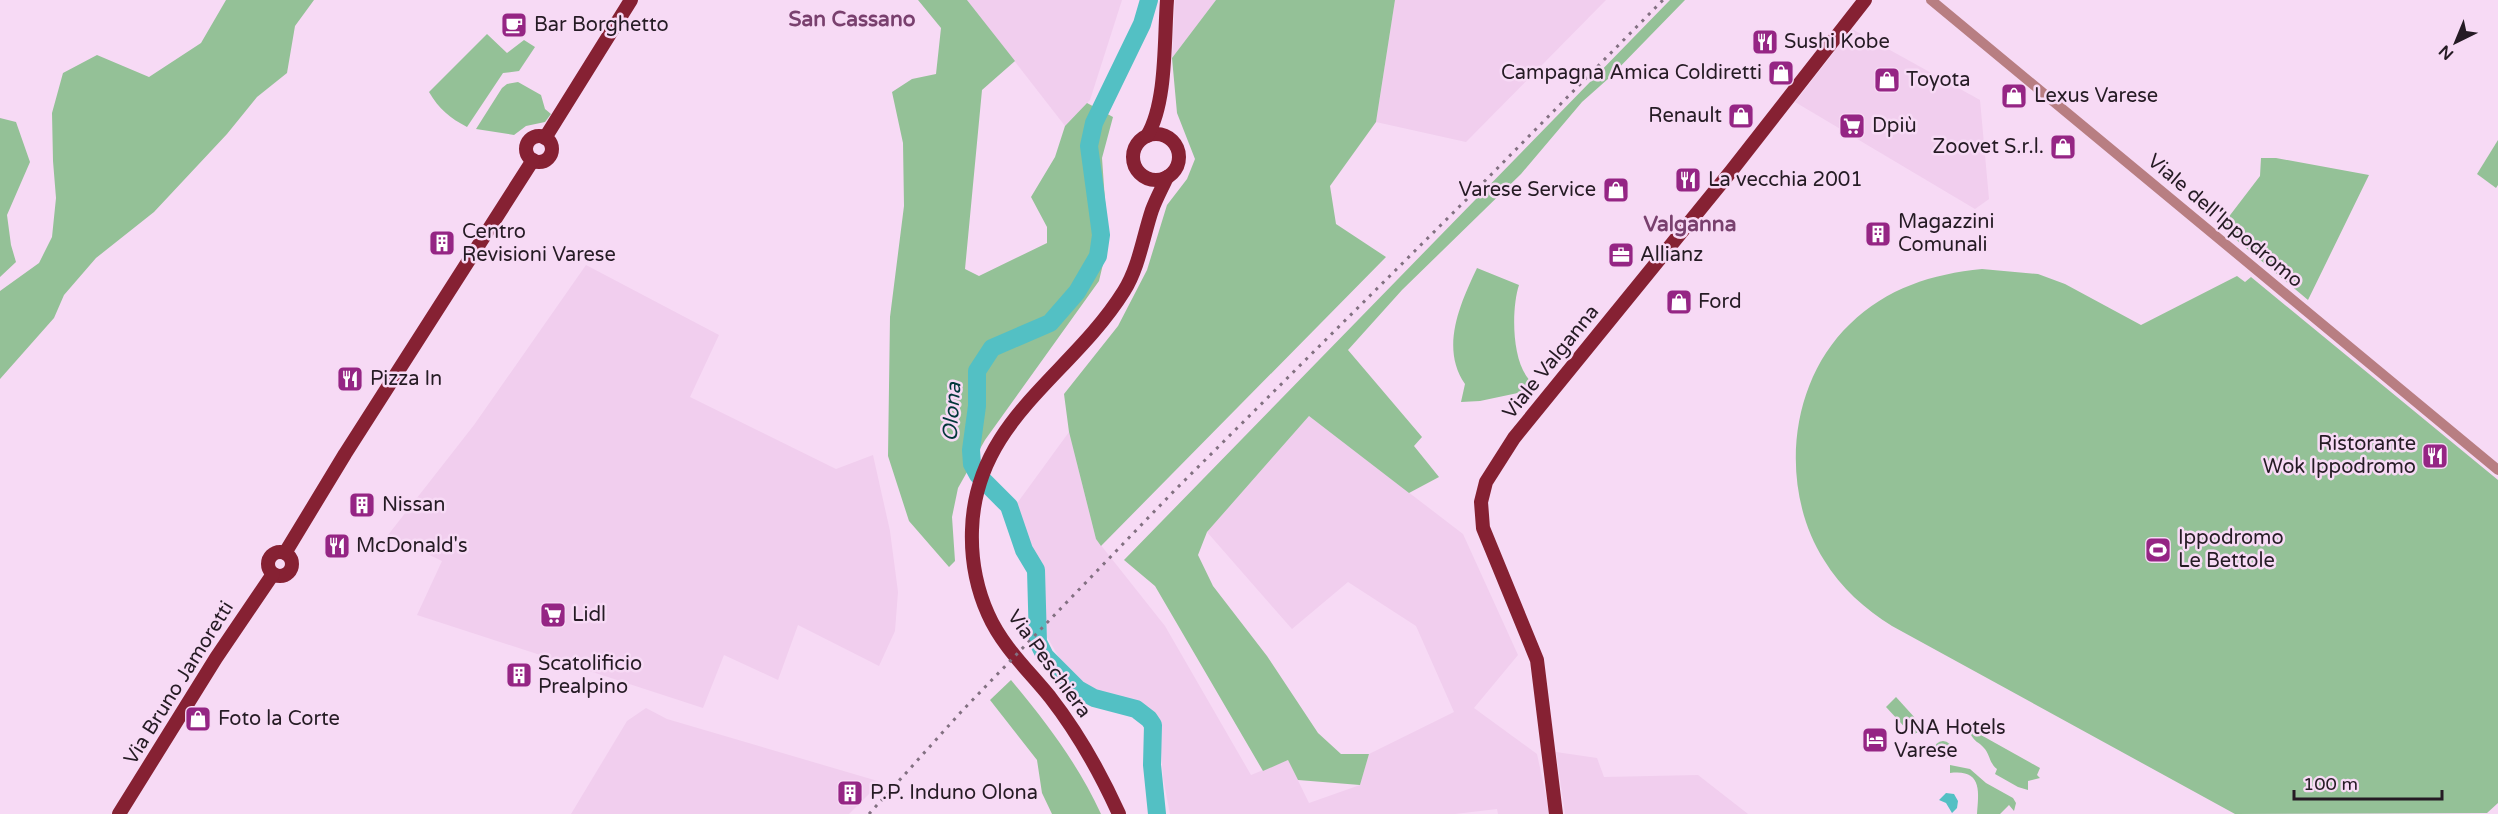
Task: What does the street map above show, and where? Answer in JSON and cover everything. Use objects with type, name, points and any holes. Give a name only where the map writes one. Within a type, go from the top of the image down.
[{"type":"main road","name":"Via Bruno Jamoretti","points":[[119,814],[216,658],[273,574],[268,566],[270,558],[276,553],[285,553],[345,454],[533,160],[542,162],[550,157],[552,148],[545,138],[631,0]]},
{"type":"main road","points":[[1153,209],[1143,176],[1135,167],[1134,151],[1156,121],[1167,0]]},
{"type":"main road","name":"Viale Valganna","points":[[1556,814],[1537,660],[1483,528],[1481,502],[1486,482],[1514,438],[1726,177],[1864,0]]},
{"type":"main road","points":[[1153,209],[1167,177],[1177,166],[1179,159],[1164,121],[1160,95]]},
{"type":"main road","points":[[1147,136],[1162,135],[1175,145]]},
{"type":"main road","points":[[1143,176],[1155,180],[1167,177]]},
{"type":"main road","name":"Via Peschiera","points":[[1119,814],[1101,774],[1075,732],[1000,636],[987,613],[978,589],[973,565],[972,528],[976,494],[989,456],[1002,434],[1089,340],[1125,290],[1144,241],[1153,209]]},
{"type":"street","name":"Viale dell'Ippodromo","points":[[1931,0],[2498,470]]},
{"type":"shaded area","points":[[226,0],[314,0],[295,26],[287,73],[257,97],[227,134],[154,212],[96,258],[64,295],[54,318],[0,379],[0,291],[39,263],[52,237],[56,198],[52,113],[63,73],[97,55],[149,77],[201,43]]},
{"type":"shaded area","points":[[918,0],[967,0],[1015,61],[982,90],[965,269],[979,276],[1047,243],[1047,227],[1031,197],[1055,157],[1065,126],[1087,103],[1113,117],[1102,158],[1108,243],[1099,281],[985,440],[958,488],[952,517],[955,561],[949,567],[909,521],[888,456],[890,317],[904,206],[903,143],[892,92],[912,79],[936,74],[941,28]]},
{"type":"shaded area","points":[[967,0],[1122,0],[1090,100],[1065,126]]},
{"type":"shaded area","points":[[1175,0],[1216,0],[1172,58]]},
{"type":"shaded area","points":[[1216,0],[1395,0],[1376,122],[1330,186],[1336,224],[1386,257],[1101,546],[1096,539],[1069,432],[1064,394],[1118,326],[1147,270],[1167,205],[1187,179],[1195,159],[1177,113],[1172,58]]},
{"type":"shaded area","points":[[1395,0],[1606,0],[1466,142],[1376,122]]},
{"type":"shaded area","points":[[1670,0],[1685,0],[1609,78],[1582,102],[1521,174],[1402,290],[1348,350],[1422,437],[1414,446],[1439,477],[1409,493],[1309,416],[1207,532],[1198,555],[1213,586],[1267,656],[1318,733],[1341,754],[1369,754],[1360,785],[1298,780],[1288,760],[1263,771],[1155,586],[1124,560]]},
{"type":"shaded area","points":[[1852,29],[1980,100],[1989,199],[1975,209],[1795,102]]},
{"type":"shaded area","points":[[487,34],[507,53],[524,40],[535,47],[519,71],[503,73],[467,127],[445,113],[429,92]]},
{"type":"shaded area","points":[[518,82],[541,95],[545,109],[551,114],[545,122],[526,126],[514,135],[476,129],[502,88],[507,84]]},
{"type":"shaded area","points":[[0,118],[16,122],[30,162],[7,215],[16,262],[0,277]]},
{"type":"shaded area","points":[[2498,140],[2498,185],[2496,188],[2477,174]]},
{"type":"shaded area","points":[[2261,158],[2276,158],[2369,175],[2308,300],[2221,227],[2260,176]]},
{"type":"shaded area","points":[[586,265],[719,335],[690,397],[836,469],[873,455],[890,531],[898,592],[895,631],[879,666],[798,625],[778,680],[724,655],[703,708],[417,615],[442,561],[388,535],[474,425]]},
{"type":"shaded area","points":[[1477,268],[1519,285],[1514,323],[1517,352],[1526,376],[1534,384],[1532,390],[1480,401],[1461,402],[1465,384],[1454,356],[1453,341],[1459,311]]},
{"type":"shaded area","name":"Ippodromo Le Bettole","points":[[1982,269],[2038,274],[2065,284],[2141,325],[2237,276],[2245,282],[2251,277],[2498,480],[2498,803],[2487,813],[2235,814],[1892,626],[1863,605],[1846,589],[1824,560],[1810,532],[1800,501],[1796,470],[1797,437],[1803,406],[1813,376],[1829,348],[1850,324],[1879,301],[1928,279]]},
{"type":"shaded area","points":[[1309,416],[1463,534],[1518,655],[1474,708],[1537,754],[1550,814],[1498,814],[1497,809],[1455,814],[1170,814],[1163,778],[1159,726],[1139,704],[1093,689],[1067,671],[1047,637],[1041,569],[1015,506],[1069,432],[1096,539],[1165,626],[1251,775],[1288,760],[1309,803],[1360,785],[1369,754],[1454,712],[1416,626],[1348,582],[1292,629],[1207,532]]},
{"type":"shaded area","points":[[1011,680],[1060,744],[1101,814],[1052,814],[1042,793],[1037,760],[990,700]]},
{"type":"shaded area","points":[[1896,697],[1925,729],[1912,735],[1886,707]]},
{"type":"shaded area","points":[[646,708],[667,719],[881,782],[849,814],[571,814],[627,721]]},
{"type":"shaded area","points":[[1972,730],[2040,768],[2037,775],[2040,778],[2028,781],[2028,790],[1995,774],[1997,769],[1992,764],[1986,750],[1970,733]]},
{"type":"shaded area","points":[[1943,741],[1949,744],[1952,750],[1949,756],[1943,759],[1937,756],[1934,750],[1937,744]]},
{"type":"shaded area","points":[[1556,752],[1597,758],[1604,777],[1698,775],[1748,814],[1565,814]]},
{"type":"shaded area","points":[[1950,765],[1970,769],[1986,783],[2013,798],[2016,803],[2014,811],[2009,805],[2000,814],[1977,814],[1976,783],[1968,774],[1950,773]]},
{"type":"shaded area","points":[[1946,793],[1954,794],[1958,801],[1957,808],[1952,813],[1946,803],[1939,800]]},
{"type":"waterway","name":"Olona","points":[[1149,0],[1142,24],[1094,123],[1089,146],[1101,235],[1098,256],[1077,292],[1050,323],[992,348],[977,371],[977,406],[971,450],[972,464],[978,475],[1009,506],[1024,550],[1036,570],[1038,642],[1045,656],[1078,689],[1094,698],[1136,709],[1153,725],[1152,765],[1157,814]]},
{"type":"railway","points":[[869,814],[961,712],[1174,491],[1663,0]]},
{"type":"place","name":"Bar Borghetto","points":[[514,25]]},
{"type":"place","name":"Sushi Kobe","points":[[1765,42]]},
{"type":"place","name":"Campagna Amica Coldiretti","points":[[1781,73]]},
{"type":"place","name":"Toyota","points":[[1887,80]]},
{"type":"place","name":"Lexus Varese","points":[[2014,96]]},
{"type":"place","name":"Renault","points":[[1741,116]]},
{"type":"place","name":"Dpiù","points":[[1852,126]]},
{"type":"place","name":"Zoovet S.r.l.","points":[[2063,147]]},
{"type":"place","name":"La vecchia 2001","points":[[1688,180]]},
{"type":"place","name":"Varese Service","points":[[1616,190]]},
{"type":"place","name":"Magazzini Comunali","points":[[1878,234]]},
{"type":"place","name":"Centro Revisioni Varese","points":[[442,243]]},
{"type":"place","name":"Allianz","points":[[1621,255]]},
{"type":"place","name":"Ford","points":[[1679,302]]},
{"type":"place","name":"Pizza In","points":[[350,379]]},
{"type":"place","name":"Ristorante Wok Ippodromo","points":[[2435,456]]},
{"type":"place","name":"Nissan","points":[[362,505]]},
{"type":"place","name":"McDonald's","points":[[337,546]]},
{"type":"place","name":"Ippodromo Le Bettole","points":[[2158,550]]},
{"type":"place","name":"Lidl","points":[[553,615]]},
{"type":"place","name":"Scatolificio Prealpino","points":[[519,675]]},
{"type":"place","name":"Foto la Corte","points":[[198,719]]},
{"type":"place","name":"UNA Hotels Varese","points":[[1875,740]]},
{"type":"place","name":"P.P. Induno Olona","points":[[850,793]]},
{"type":"district","name":"San Cassano","points":[[852,19]]},
{"type":"district","name":"Valganna","points":[[1690,224]]}]
